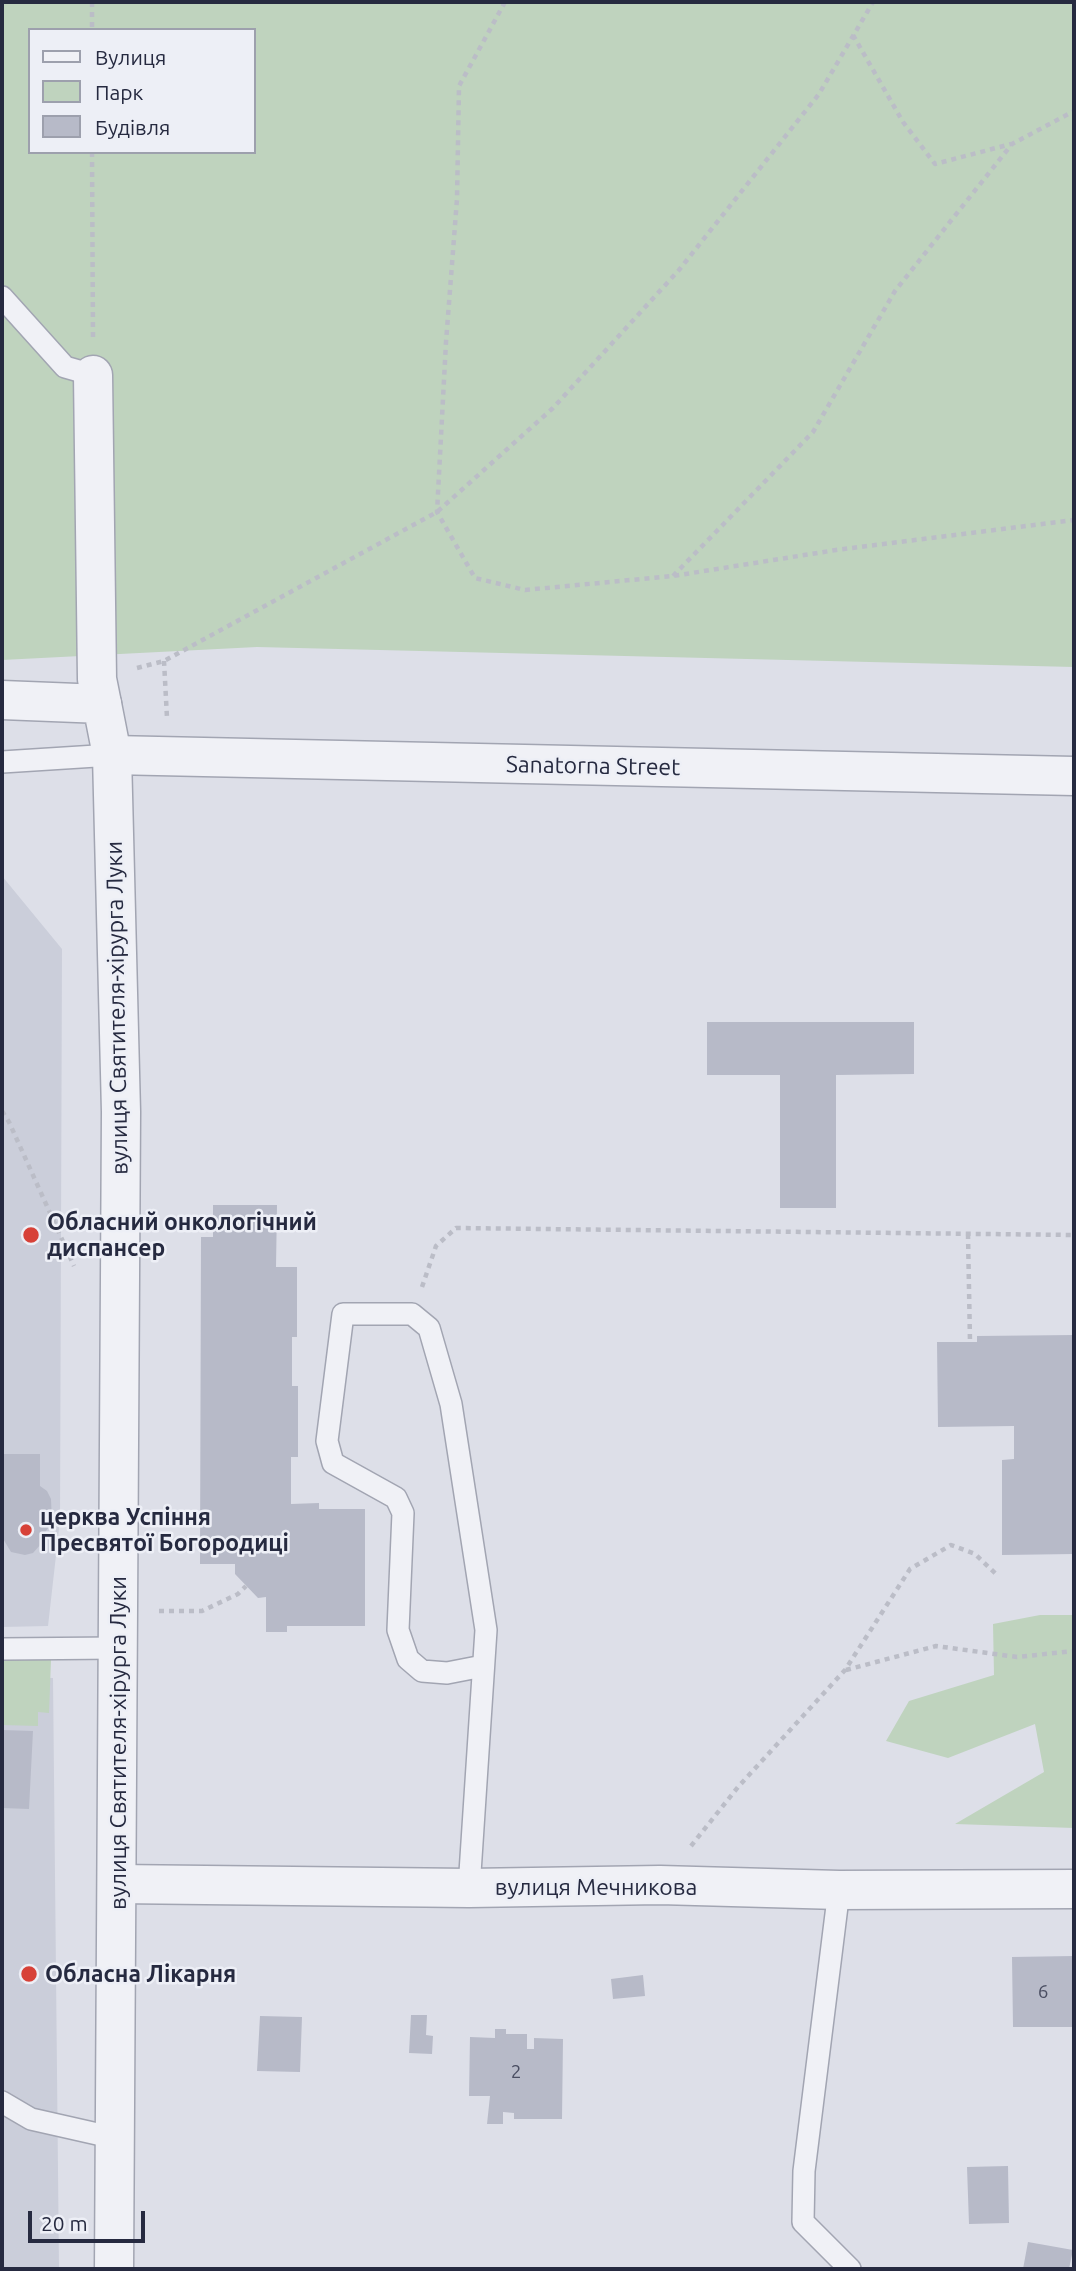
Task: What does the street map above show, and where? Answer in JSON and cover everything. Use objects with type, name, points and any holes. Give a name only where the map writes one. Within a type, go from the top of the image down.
[{"type":"street","name":"вулиця Святителя-хірурга Луки","points":[[93,374],[99,692],[112,755],[121,1112],[114,2269]]},
{"type":"street","points":[[2,701],[99,692]]},
{"type":"street","name":"Sanatorna Street","points":[[112,755],[1074,776]]},
{"type":"street","name":"вулиця Мечникова","points":[[117,1884],[469,1888],[660,1885],[839,1890],[1074,1889]]},
{"type":"lane","points":[[2,297],[65,368],[93,374]]},
{"type":"lane","points":[[2,762],[112,755]]},
{"type":"lane","points":[[469,1888],[486,1630],[451,1404],[429,1328],[412,1314],[342,1314],[327,1441],[333,1462],[396,1498],[403,1513],[398,1630],[408,1659],[422,1671],[447,1673],[483,1666]]},
{"type":"lane","points":[[2,1649],[118,1648]]},
{"type":"lane","points":[[839,1890],[804,2171],[803,2222],[850,2269]]},
{"type":"lane","points":[[2,2102],[32,2119],[115,2138]]},
{"type":"path","points":[[92,2],[92,28]]},
{"type":"path","points":[[505,2],[458,86],[457,199],[446,342],[438,512],[475,578],[525,590],[673,576],[836,550],[1074,520]]},
{"type":"path","points":[[99,692],[164,661],[438,512],[553,408],[679,270],[819,94],[873,2]]},
{"type":"path","points":[[853,36],[903,122],[935,164],[1012,144],[1074,111]]},
{"type":"path","points":[[673,576],[813,432],[895,291],[1012,144]]},
{"type":"path","points":[[92,154],[93,374]]},
{"type":"path","points":[[2,1111],[74,1266]]},
{"type":"path","points":[[412,1314],[436,1246],[456,1228],[1074,1235]]},
{"type":"path","points":[[968,1234],[970,1342]]},
{"type":"path","points":[[660,1885],[738,1787],[845,1670],[911,1569],[951,1545],[975,1553],[998,1576]]},
{"type":"path","points":[[159,1611],[202,1611],[237,1594],[246,1586]]},
{"type":"path","points":[[845,1670],[936,1646],[1017,1657],[1074,1651]]},
{"type":"shaded area","name":"Обласний онкологічний диспансер","points":[[2,876],[62,949],[60,1520],[48,1626],[2,1627]]},
{"type":"shaded area","name":"Обласна Лікарня","points":[[2,1677],[53,1678],[59,2269],[2,2269]]},
{"type":"green space","points":[[2,2],[1074,2],[1074,667],[257,647],[2,660]]},
{"type":"green space","points":[[1040,1615],[1074,1615],[1074,1828],[955,1824],[1044,1772],[1035,1724],[948,1758],[886,1741],[909,1701],[994,1675],[993,1624]]},
{"type":"green space","points":[[2,1659],[51,1660],[49,1713],[38,1712],[38,1726],[2,1725]]},
{"type":"building","points":[[707,1022],[914,1022],[914,1074],[836,1075],[836,1208],[780,1208],[780,1075],[707,1075]]},
{"type":"building","points":[[213,1205],[277,1205],[276,1267],[297,1267],[297,1337],[292,1337],[292,1386],[298,1386],[298,1457],[291,1457],[291,1504],[319,1503],[319,1509],[365,1509],[365,1626],[287,1626],[287,1632],[266,1632],[266,1597],[258,1598],[235,1574],[235,1564],[200,1564],[201,1237],[213,1237]]},
{"type":"building","points":[[1074,1335],[1074,1554],[1002,1555],[1002,1460],[1014,1459],[1014,1426],[938,1427],[937,1342],[977,1342],[977,1336]]},
{"type":"building","points":[[4,1454],[40,1454],[40,1486],[47,1491],[51,1499],[52,1522],[41,1544],[33,1553],[25,1555],[11,1552],[2,1537]]},
{"type":"building","points":[[2,1730],[33,1731],[29,1809],[2,1808]]},
{"type":"building","points":[[1074,1956],[1074,2027],[1013,2027],[1012,1957]]},
{"type":"building","points":[[643,1975],[645,1996],[613,1999],[611,1979]]},
{"type":"building","points":[[411,2015],[427,2015],[426,2035],[433,2036],[432,2054],[409,2053]]},
{"type":"building","points":[[260,2016],[302,2017],[300,2072],[257,2071]]},
{"type":"building","points":[[495,2029],[506,2029],[506,2034],[527,2034],[527,2049],[534,2049],[534,2038],[563,2039],[562,2119],[514,2119],[514,2113],[503,2112],[503,2124],[487,2124],[490,2096],[469,2096],[470,2037],[495,2038]]},
{"type":"building","points":[[1008,2166],[1009,2223],[969,2224],[967,2167]]},
{"type":"building","points":[[1028,2242],[1073,2250],[1069,2269],[1023,2269]]},
{"type":"place","name":"Обласний онкологічний диспансер","points":[[31,1235]]},
{"type":"place","name":"церква Успіння Пресвятої Богородиці","points":[[26,1530]]},
{"type":"place","name":"Обласна Лікарня","points":[[29,1974]]}]
